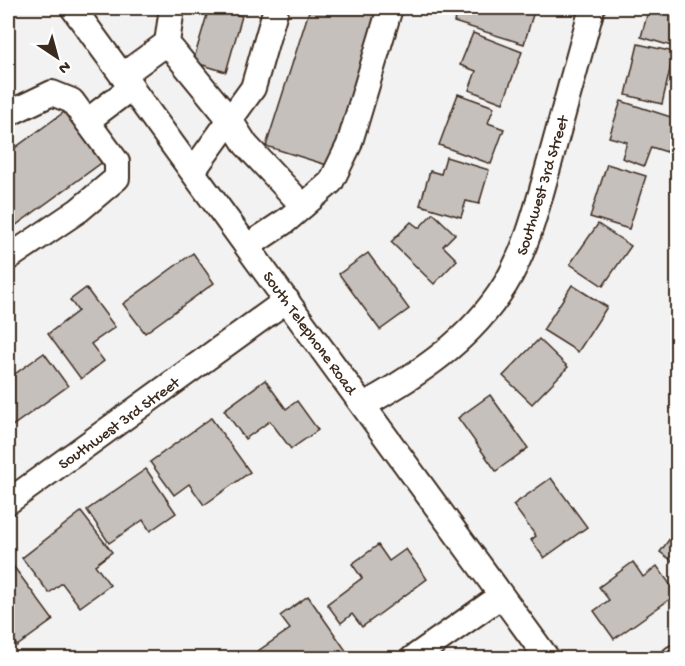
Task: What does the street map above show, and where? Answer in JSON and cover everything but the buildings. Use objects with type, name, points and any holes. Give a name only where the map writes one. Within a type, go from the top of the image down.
[{"type":"street","name":"South Telephone Road","points":[[73,8],[547,658]]},
{"type":"street","points":[[87,122],[167,43],[172,8]]},
{"type":"street","points":[[193,171],[253,88],[276,8]]},
{"type":"street","points":[[248,246],[287,220],[331,182],[349,145],[390,8]]},
{"type":"street","name":"Southwest 3rd Street","points":[[364,405],[402,384],[453,346],[486,310],[504,286],[521,256],[592,8]]},
{"type":"street","points":[[167,43],[230,120],[246,145],[303,206]]},
{"type":"street","points":[[8,114],[52,93],[72,101],[117,162],[117,178],[79,210],[8,258]]},
{"type":"street","name":"Southwest 3rd Street","points":[[8,502],[287,300]]},
{"type":"street","points":[[413,658],[501,596]]},
{"type":"street","points":[[674,658],[678,656]]}]
